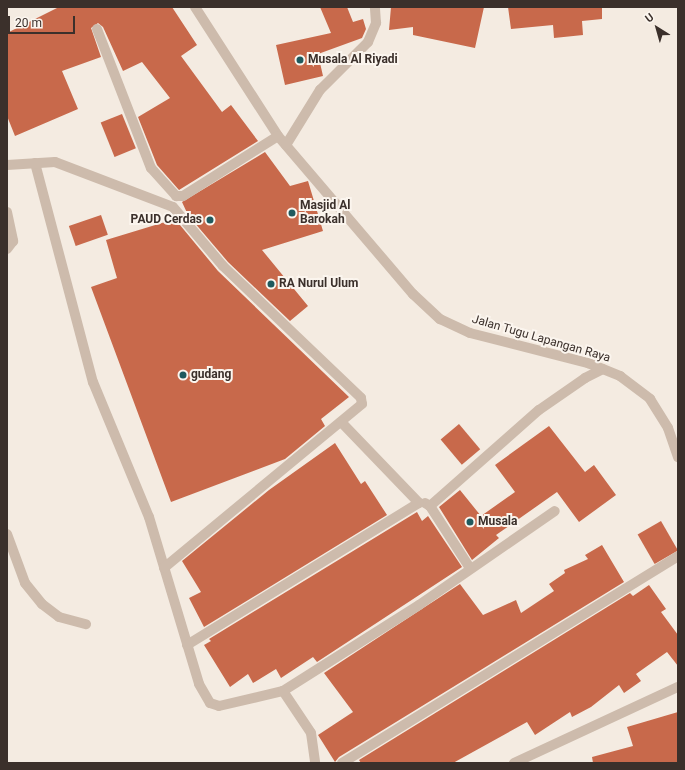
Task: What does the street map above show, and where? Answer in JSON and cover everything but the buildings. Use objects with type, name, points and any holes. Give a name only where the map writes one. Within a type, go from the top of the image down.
[{"type":"street","name":"Jalan Tugu Lapangan Raya","points":[[195,7],[278,136],[413,294],[440,319],[470,334],[603,369],[620,376],[650,399],[668,428],[678,457]]},
{"type":"street","points":[[286,145],[320,90],[368,42],[376,23],[375,7]]},
{"type":"street","points":[[97,29],[151,168],[176,196],[183,196],[278,136]]},
{"type":"street","points":[[7,165],[55,162],[174,207],[223,266],[361,398],[362,404],[164,568]]},
{"type":"street","points":[[35,163],[94,382],[149,517],[199,684],[213,705],[227,705],[283,691],[419,604],[556,511]]},
{"type":"street","points":[[7,212],[13,241],[7,250]]},
{"type":"street","points":[[430,506],[539,410],[584,378],[603,369]]},
{"type":"street","points":[[341,422],[419,503],[430,506],[470,568]]},
{"type":"street","points":[[187,645],[419,503]]},
{"type":"street","points":[[7,534],[25,583],[42,604],[59,616],[86,624]]},
{"type":"street","points":[[342,763],[678,556]]},
{"type":"street","points":[[514,763],[678,687]]},
{"type":"street","points":[[283,691],[311,733],[315,763]]},
{"type":"place","name":"Musala Al Riyadi","points":[[300,60]]},
{"type":"place","name":"Masjid Al Barokah","points":[[292,213]]},
{"type":"place","name":"PAUD Cerdas","points":[[210,220]]},
{"type":"place","name":"RA Nurul Ulum","points":[[271,284]]},
{"type":"place","name":"gudang","points":[[183,375]]},
{"type":"place","name":"Musala","points":[[470,522]]}]
